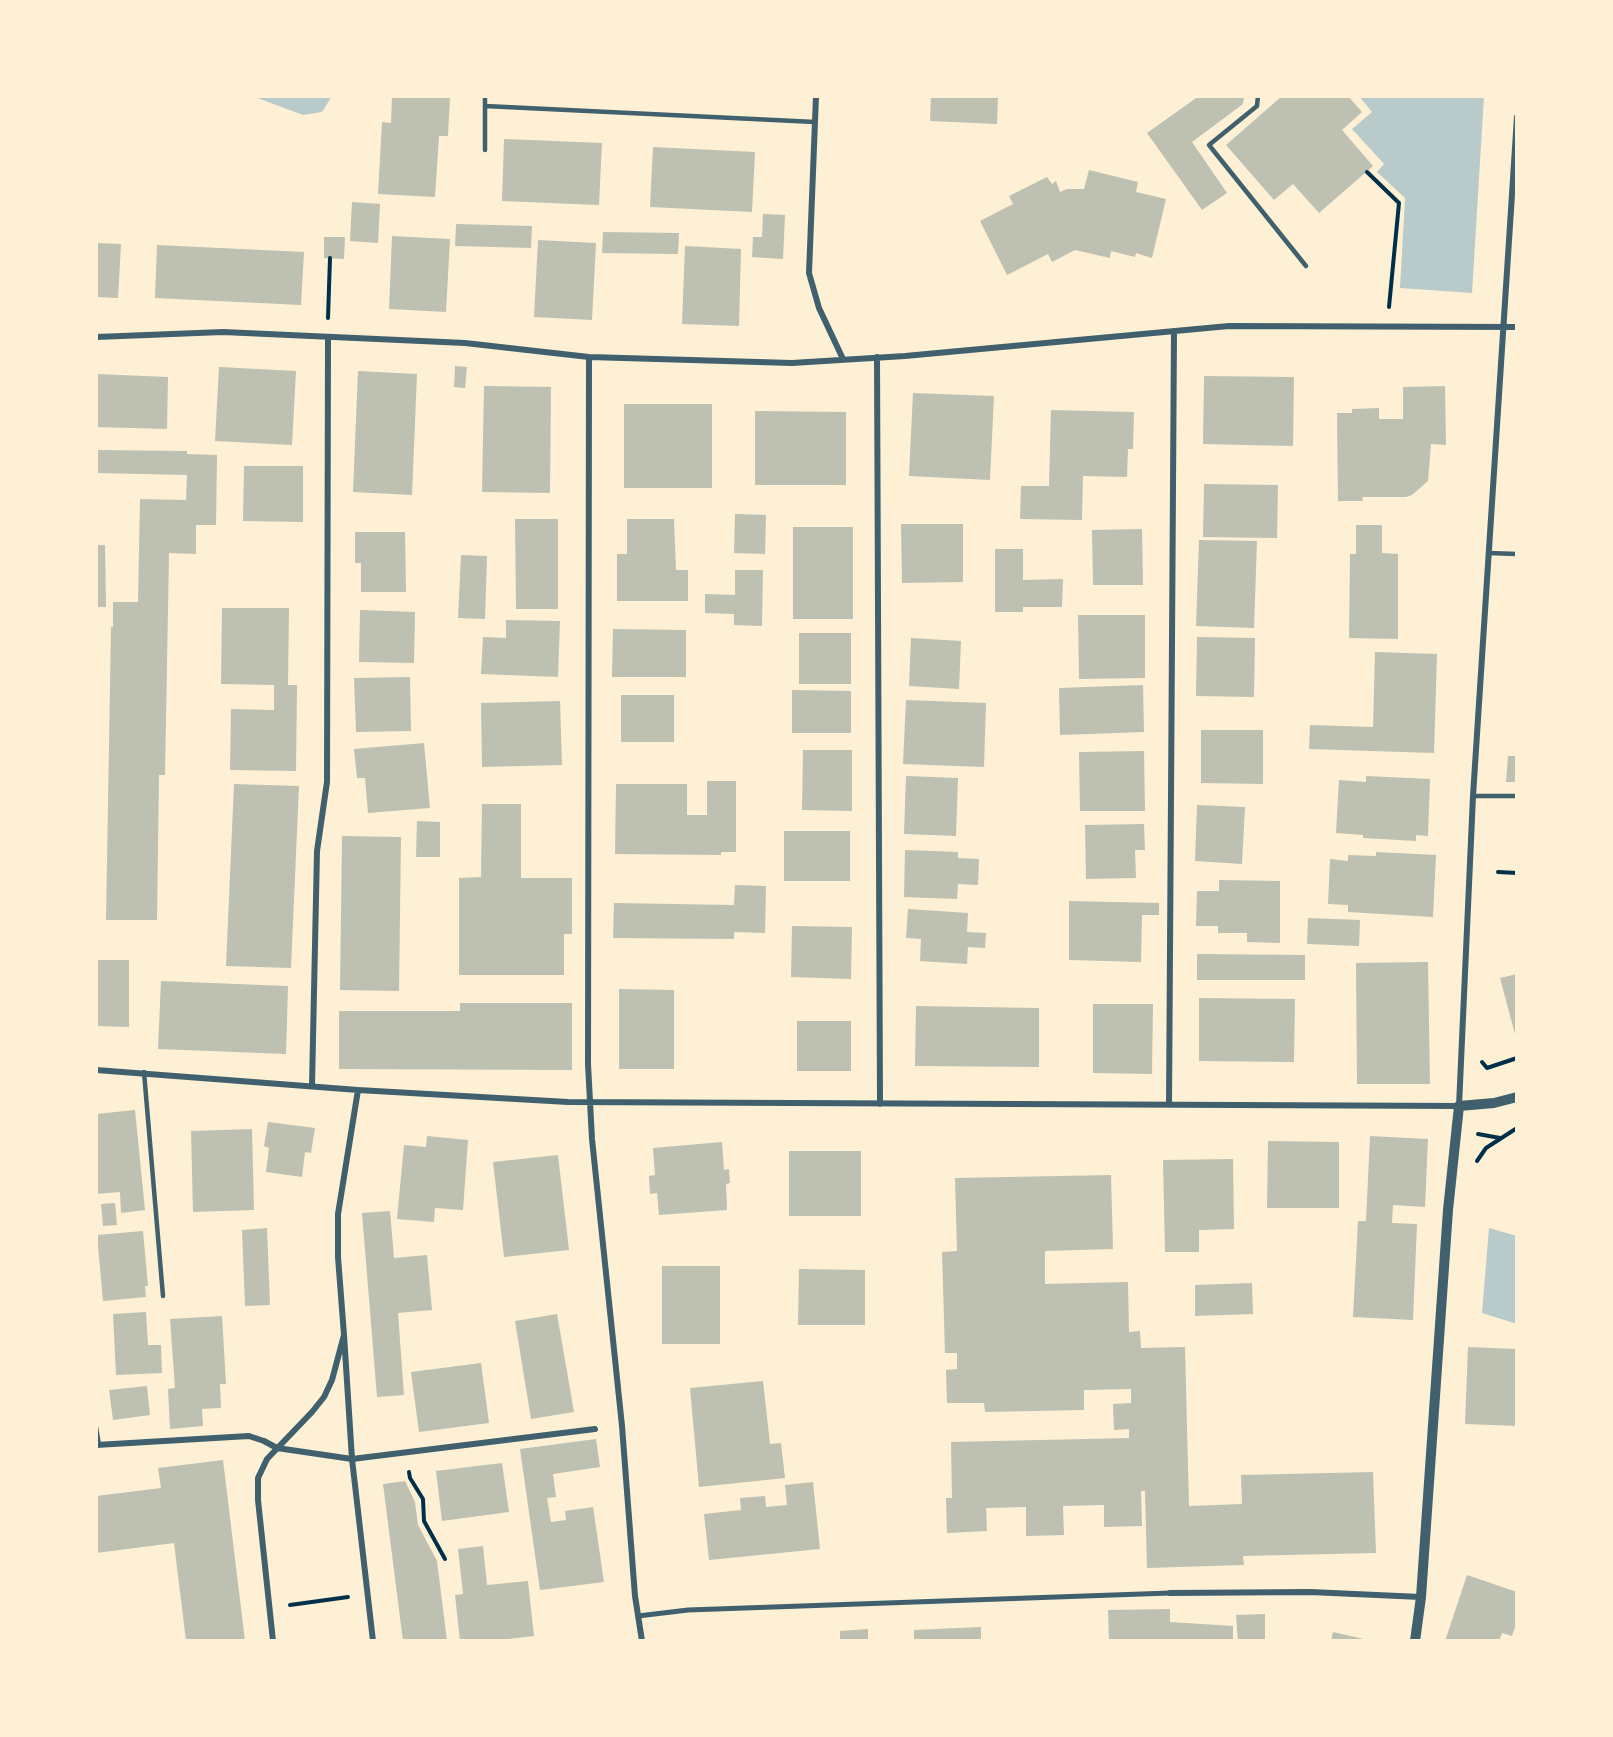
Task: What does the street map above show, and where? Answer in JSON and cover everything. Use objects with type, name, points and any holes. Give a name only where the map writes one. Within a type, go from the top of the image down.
[{"type":"street","points":[[816,96],[809,273],[819,308],[843,359]]},
{"type":"street","points":[[1415,1641],[1421,1597],[1448,1210],[1459,1106],[1473,796],[1517,117]]},
{"type":"street","points":[[96,337],[223,332],[465,343],[588,357],[792,363],[1228,326],[1517,327]]},
{"type":"street","points":[[1168,1104],[1174,331]]},
{"type":"street","points":[[312,1086],[317,851],[327,782],[328,337]]},
{"type":"street","points":[[588,357],[588,1064],[642,1641]]},
{"type":"street","points":[[877,357],[880,1104]]},
{"type":"street","points":[[96,1070],[358,1090],[590,1101],[1459,1106],[1517,1097]]},
{"type":"street","points":[[358,1090],[338,1214],[338,1257],[352,1459],[373,1641]]},
{"type":"street","points":[[273,1641],[258,1500],[258,1478],[267,1459],[312,1412],[324,1396],[332,1380],[344,1335]]},
{"type":"street","points":[[97,1445],[249,1436],[278,1448],[352,1459],[595,1429]]},
{"type":"street","points":[[638,1616],[688,1610],[1170,1593],[1310,1592],[1421,1597]]},
{"type":"lane","points":[[485,96],[485,150]]},
{"type":"lane","points":[[1258,96],[1257,106],[1209,145],[1306,266]]},
{"type":"lane","points":[[485,106],[815,122]]},
{"type":"lane","points":[[1488,553],[1517,554]]},
{"type":"lane","points":[[1473,796],[1517,796]]},
{"type":"lane","points":[[144,1072],[163,1296]]},
{"type":"lane","points":[[96,1427],[97,1445]]},
{"type":"path","points":[[1367,172],[1399,203],[1387,326]]},
{"type":"path","points":[[328,337],[330,258]]},
{"type":"path","points":[[1498,872],[1517,873]]},
{"type":"path","points":[[407,1453],[410,1478],[423,1499],[424,1521],[445,1559]]},
{"type":"path","points":[[269,1608],[366,1595]]},
{"type":"shaded area","points":[[252,96],[332,96],[322,112],[303,115]]},
{"type":"shaded area","points":[[1359,96],[1484,96],[1472,293],[1400,288],[1405,198],[1377,172],[1384,164],[1352,129],[1372,112]]},
{"type":"shaded area","points":[[1489,1228],[1517,1236],[1517,1324],[1482,1313]]},
{"type":"building","points":[[392,96],[450,96],[448,136],[439,136],[435,197],[378,194],[382,122],[391,123]]},
{"type":"building","points":[[931,96],[998,96],[997,124],[930,121]]},
{"type":"building","points":[[1199,96],[1244,96],[1243,104],[1192,142],[1227,193],[1202,210],[1147,133]]},
{"type":"building","points":[[1282,96],[1348,96],[1362,112],[1342,130],[1373,166],[1319,213],[1293,184],[1274,200],[1226,145]]},
{"type":"building","points":[[504,139],[602,143],[599,205],[502,201]]},
{"type":"building","points":[[653,147],[755,152],[752,212],[650,207]]},
{"type":"building","points":[[1089,170],[1138,182],[1136,192],[1166,199],[1152,258],[1136,253],[1135,257],[1111,251],[1110,258],[1075,250],[1052,262],[1048,254],[1007,275],[980,221],[1013,204],[1009,196],[1047,177],[1052,184],[1056,181],[1060,192],[1067,189],[1084,189]]},
{"type":"building","points":[[352,202],[380,204],[378,243],[350,241]]},
{"type":"building","points":[[763,214],[785,215],[783,259],[752,257],[753,237],[762,237]]},
{"type":"building","points":[[456,224],[532,226],[531,248],[455,246]]},
{"type":"building","points":[[603,232],[679,233],[678,254],[602,253]]},
{"type":"building","points":[[392,236],[450,239],[446,312],[389,309]]},
{"type":"building","points":[[324,237],[345,237],[344,259],[324,258]]},
{"type":"building","points":[[538,240],[596,243],[592,320],[534,317]]},
{"type":"building","points":[[96,243],[121,244],[118,298],[96,297]]},
{"type":"building","points":[[157,245],[304,252],[301,305],[155,298]]},
{"type":"building","points":[[685,246],[741,249],[739,326],[682,324]]},
{"type":"building","points":[[455,366],[467,367],[465,388],[454,387]]},
{"type":"building","points":[[219,367],[296,371],[292,445],[215,441]]},
{"type":"building","points":[[358,371],[417,374],[412,495],[353,492]]},
{"type":"building","points":[[96,374],[168,377],[167,429],[96,427]]},
{"type":"building","points":[[1204,376],[1294,377],[1293,446],[1203,444]]},
{"type":"building","points":[[484,386],[551,387],[550,493],[482,492]]},
{"type":"building","points":[[1445,386],[1446,445],[1431,444],[1428,481],[1412,495],[1406,497],[1362,497],[1363,501],[1338,501],[1337,413],[1352,413],[1352,409],[1379,408],[1379,419],[1403,419],[1403,387]]},
{"type":"building","points":[[913,393],[994,396],[990,480],[909,476]]},
{"type":"building","points":[[624,404],[712,404],[712,488],[624,488]]},
{"type":"building","points":[[1051,410],[1134,412],[1133,449],[1128,449],[1127,477],[1083,476],[1082,520],[1020,519],[1021,486],[1049,486]]},
{"type":"building","points":[[755,411],[846,412],[846,485],[755,485]]},
{"type":"building","points":[[96,450],[187,451],[187,454],[217,455],[216,525],[196,525],[196,554],[169,553],[165,775],[159,775],[157,920],[106,920],[111,627],[113,627],[113,602],[138,602],[140,499],[186,500],[187,475],[96,473]]},
{"type":"building","points":[[244,466],[303,466],[303,522],[243,521]]},
{"type":"building","points":[[1204,484],[1278,485],[1277,538],[1203,537]]},
{"type":"building","points":[[735,514],[766,515],[765,554],[734,553]]},
{"type":"building","points":[[515,519],[558,519],[558,609],[516,609]]},
{"type":"building","points":[[627,519],[674,519],[676,570],[688,570],[688,601],[617,601],[617,554],[627,554]]},
{"type":"building","points":[[901,524],[963,524],[963,582],[902,583]]},
{"type":"building","points":[[1356,525],[1382,525],[1382,553],[1398,554],[1398,639],[1349,638],[1350,554],[1356,554]]},
{"type":"building","points":[[793,527],[853,527],[853,619],[793,619]]},
{"type":"building","points":[[1142,529],[1143,585],[1093,585],[1092,530]]},
{"type":"building","points":[[355,532],[405,532],[406,592],[361,592],[361,563],[355,563]]},
{"type":"building","points":[[1199,540],[1257,541],[1254,628],[1196,626]]},
{"type":"building","points":[[96,545],[105,545],[106,607],[96,607]]},
{"type":"building","points":[[995,549],[1023,549],[1023,580],[1063,579],[1062,607],[1023,607],[1023,612],[995,612]]},
{"type":"building","points":[[461,555],[487,556],[485,619],[458,618]]},
{"type":"building","points":[[735,570],[763,570],[762,626],[734,625],[734,614],[705,613],[705,594],[735,595]]},
{"type":"building","points":[[222,608],[289,608],[288,685],[297,685],[296,771],[230,770],[231,709],[274,710],[274,685],[221,684]]},
{"type":"building","points":[[360,610],[415,612],[414,663],[359,662]]},
{"type":"building","points":[[1078,615],[1145,615],[1145,678],[1079,679]]},
{"type":"building","points":[[506,620],[560,621],[558,677],[481,674],[483,637],[506,638]]},
{"type":"building","points":[[613,629],[686,630],[686,677],[612,677]]},
{"type":"building","points":[[799,633],[851,633],[851,684],[799,684]]},
{"type":"building","points":[[1197,637],[1255,638],[1254,697],[1196,696]]},
{"type":"building","points":[[911,638],[961,641],[959,689],[909,686]]},
{"type":"building","points":[[1375,652],[1437,654],[1434,753],[1309,749],[1310,725],[1373,727]]},
{"type":"building","points":[[410,677],[411,731],[356,732],[354,678]]},
{"type":"building","points":[[1143,685],[1144,732],[1060,735],[1059,688]]},
{"type":"building","points":[[792,690],[851,691],[851,733],[792,733]]},
{"type":"building","points":[[621,695],[674,695],[674,742],[621,742]]},
{"type":"building","points":[[906,700],[986,703],[984,767],[903,764]]},
{"type":"building","points":[[560,701],[562,765],[482,767],[481,703]]},
{"type":"building","points":[[1201,730],[1263,730],[1263,784],[1201,783]]},
{"type":"building","points":[[424,743],[430,808],[368,813],[365,778],[357,778],[354,749]]},
{"type":"building","points":[[803,750],[852,750],[852,811],[802,810]]},
{"type":"building","points":[[1144,751],[1145,811],[1080,811],[1079,752]]},
{"type":"building","points":[[1508,756],[1517,756],[1517,782],[1506,782]]},
{"type":"building","points":[[906,776],[958,778],[956,836],[904,834]]},
{"type":"building","points":[[1366,776],[1430,779],[1428,836],[1416,835],[1416,841],[1363,838],[1363,835],[1336,833],[1339,780],[1366,782]]},
{"type":"building","points":[[707,781],[736,781],[736,852],[721,852],[721,855],[615,854],[616,784],[687,784],[687,815],[707,815]]},
{"type":"building","points":[[234,784],[299,786],[291,968],[226,966]]},
{"type":"building","points":[[482,804],[521,804],[521,878],[572,878],[572,934],[564,934],[564,975],[459,975],[459,878],[481,877]]},
{"type":"building","points":[[1197,805],[1245,807],[1242,864],[1195,861]]},
{"type":"building","points":[[417,821],[440,822],[440,857],[416,857]]},
{"type":"building","points":[[1144,824],[1145,850],[1135,850],[1136,878],[1086,879],[1085,825]]},
{"type":"building","points":[[784,831],[850,831],[850,881],[784,881]]},
{"type":"building","points":[[342,836],[401,837],[399,991],[340,990]]},
{"type":"building","points":[[905,850],[958,852],[958,858],[979,859],[978,885],[958,884],[957,899],[904,897]]},
{"type":"building","points":[[1376,852],[1436,855],[1433,917],[1348,912],[1348,905],[1328,904],[1330,859],[1348,861],[1348,855],[1376,856]]},
{"type":"building","points":[[1219,880],[1280,881],[1280,943],[1247,942],[1247,933],[1218,933],[1218,926],[1196,926],[1197,891],[1219,891]]},
{"type":"building","points":[[735,885],[766,886],[765,933],[734,932],[734,939],[613,938],[614,903],[734,905]]},
{"type":"building","points":[[1069,901],[1159,903],[1159,915],[1142,915],[1141,962],[1069,960]]},
{"type":"building","points":[[908,909],[968,913],[967,932],[986,933],[985,948],[968,947],[967,964],[920,961],[921,939],[906,938]]},
{"type":"building","points":[[1308,918],[1360,920],[1359,946],[1307,944]]},
{"type":"building","points":[[792,926],[852,927],[851,979],[791,977]]},
{"type":"building","points":[[1197,954],[1305,955],[1305,980],[1197,980]]},
{"type":"building","points":[[96,960],[129,960],[129,1027],[96,1026]]},
{"type":"building","points":[[1428,962],[1430,1084],[1357,1084],[1356,963]]},
{"type":"building","points":[[1517,974],[1517,1038],[1516,1038],[1500,978]]},
{"type":"building","points":[[161,981],[288,986],[286,1054],[158,1049]]},
{"type":"building","points":[[619,989],[674,990],[674,1069],[619,1069]]},
{"type":"building","points":[[1199,998],[1295,999],[1294,1062],[1199,1061]]},
{"type":"building","points":[[460,1003],[572,1003],[572,1070],[339,1069],[339,1011],[460,1011]]},
{"type":"building","points":[[1093,1004],[1153,1004],[1152,1074],[1093,1073]]},
{"type":"building","points":[[916,1006],[1039,1008],[1039,1067],[915,1066]]},
{"type":"building","points":[[797,1021],[851,1021],[851,1071],[797,1071]]},
{"type":"building","points":[[135,1110],[145,1210],[121,1213],[120,1192],[96,1194],[96,1114]]},
{"type":"building","points":[[268,1122],[315,1128],[311,1153],[305,1152],[302,1177],[266,1172],[269,1148],[264,1146]]},
{"type":"building","points":[[252,1129],[254,1210],[193,1212],[191,1131]]},
{"type":"building","points":[[427,1136],[468,1140],[463,1210],[435,1208],[434,1222],[397,1219],[404,1145],[426,1147]]},
{"type":"building","points":[[1370,1136],[1428,1139],[1425,1207],[1393,1205],[1392,1223],[1417,1224],[1413,1320],[1353,1317],[1358,1221],[1366,1221]]},
{"type":"building","points":[[1268,1141],[1339,1142],[1339,1208],[1267,1208]]},
{"type":"building","points":[[722,1142],[724,1170],[729,1169],[730,1183],[726,1184],[727,1210],[659,1215],[657,1193],[650,1194],[649,1176],[655,1175],[653,1148]]},
{"type":"building","points":[[789,1151],[861,1151],[861,1216],[789,1216]]},
{"type":"building","points":[[558,1155],[569,1250],[504,1257],[493,1162]]},
{"type":"building","points":[[1233,1159],[1234,1229],[1199,1230],[1199,1252],[1165,1252],[1163,1160]]},
{"type":"building","points":[[1111,1175],[1113,1249],[1045,1251],[1045,1284],[1128,1282],[1129,1332],[1140,1331],[1141,1348],[1185,1347],[1189,1506],[1242,1504],[1241,1475],[1373,1472],[1376,1553],[1243,1556],[1244,1565],[1147,1568],[1145,1491],[1141,1491],[1142,1526],[1104,1527],[1104,1505],[1063,1506],[1064,1535],[1026,1536],[1026,1507],[986,1508],[987,1531],[947,1533],[946,1498],[952,1498],[951,1442],[1129,1438],[1129,1429],[1114,1430],[1113,1404],[1131,1403],[1131,1389],[1084,1390],[1084,1410],[985,1412],[984,1403],[947,1403],[946,1370],[957,1369],[957,1353],[945,1353],[942,1252],[957,1251],[955,1178]]},
{"type":"building","points":[[115,1203],[117,1225],[103,1226],[101,1204]]},
{"type":"building","points":[[390,1211],[394,1258],[427,1255],[432,1310],[398,1313],[404,1395],[377,1397],[362,1213]]},
{"type":"building","points":[[267,1228],[270,1305],[245,1306],[242,1230]]},
{"type":"building","points":[[143,1231],[148,1286],[145,1286],[146,1297],[103,1301],[97,1235]]},
{"type":"building","points":[[662,1266],[720,1266],[720,1344],[662,1344]]},
{"type":"building","points":[[799,1269],[865,1270],[865,1325],[798,1325]]},
{"type":"building","points":[[1252,1283],[1253,1314],[1195,1316],[1195,1285]]},
{"type":"building","points":[[146,1312],[148,1345],[161,1345],[162,1373],[116,1375],[113,1314]]},
{"type":"building","points":[[557,1314],[574,1412],[531,1419],[515,1321]]},
{"type":"building","points":[[222,1316],[226,1384],[220,1384],[221,1408],[202,1409],[203,1426],[170,1429],[168,1389],[175,1388],[170,1319]]},
{"type":"building","points":[[1468,1347],[1517,1349],[1517,1426],[1465,1424]]},
{"type":"building","points":[[481,1363],[489,1423],[419,1432],[411,1372]]},
{"type":"building","points":[[763,1381],[770,1444],[781,1443],[785,1478],[699,1487],[690,1388]]},
{"type":"building","points":[[147,1386],[150,1415],[113,1420],[109,1390]]},
{"type":"building","points":[[596,1439],[600,1467],[553,1474],[556,1497],[547,1498],[551,1522],[566,1520],[565,1511],[593,1507],[604,1582],[540,1590],[520,1449]]},
{"type":"building","points":[[223,1460],[245,1641],[186,1641],[174,1543],[96,1553],[96,1496],[161,1488],[158,1468]]},
{"type":"building","points":[[502,1463],[509,1512],[442,1521],[436,1471]]},
{"type":"building","points":[[405,1481],[415,1502],[418,1525],[437,1561],[447,1641],[403,1641],[383,1484]]},
{"type":"building","points":[[813,1482],[820,1549],[709,1560],[704,1514],[741,1510],[740,1498],[765,1496],[766,1507],[787,1505],[785,1485]]},
{"type":"building","points":[[483,1546],[487,1585],[528,1581],[534,1636],[492,1641],[460,1641],[455,1595],[463,1594],[458,1549]]},
{"type":"building","points":[[1467,1575],[1517,1592],[1517,1621],[1512,1636],[1502,1633],[1499,1641],[1445,1641]]},
{"type":"building","points":[[1170,1609],[1170,1622],[1233,1626],[1233,1641],[1109,1641],[1108,1610]]},
{"type":"building","points":[[1265,1614],[1265,1641],[1238,1641],[1236,1615]]},
{"type":"building","points":[[981,1627],[981,1641],[914,1641],[914,1630]]},
{"type":"building","points":[[868,1629],[868,1641],[840,1641],[840,1631]]},
{"type":"building","points":[[1333,1632],[1368,1640],[1368,1641],[1331,1641]]}]
